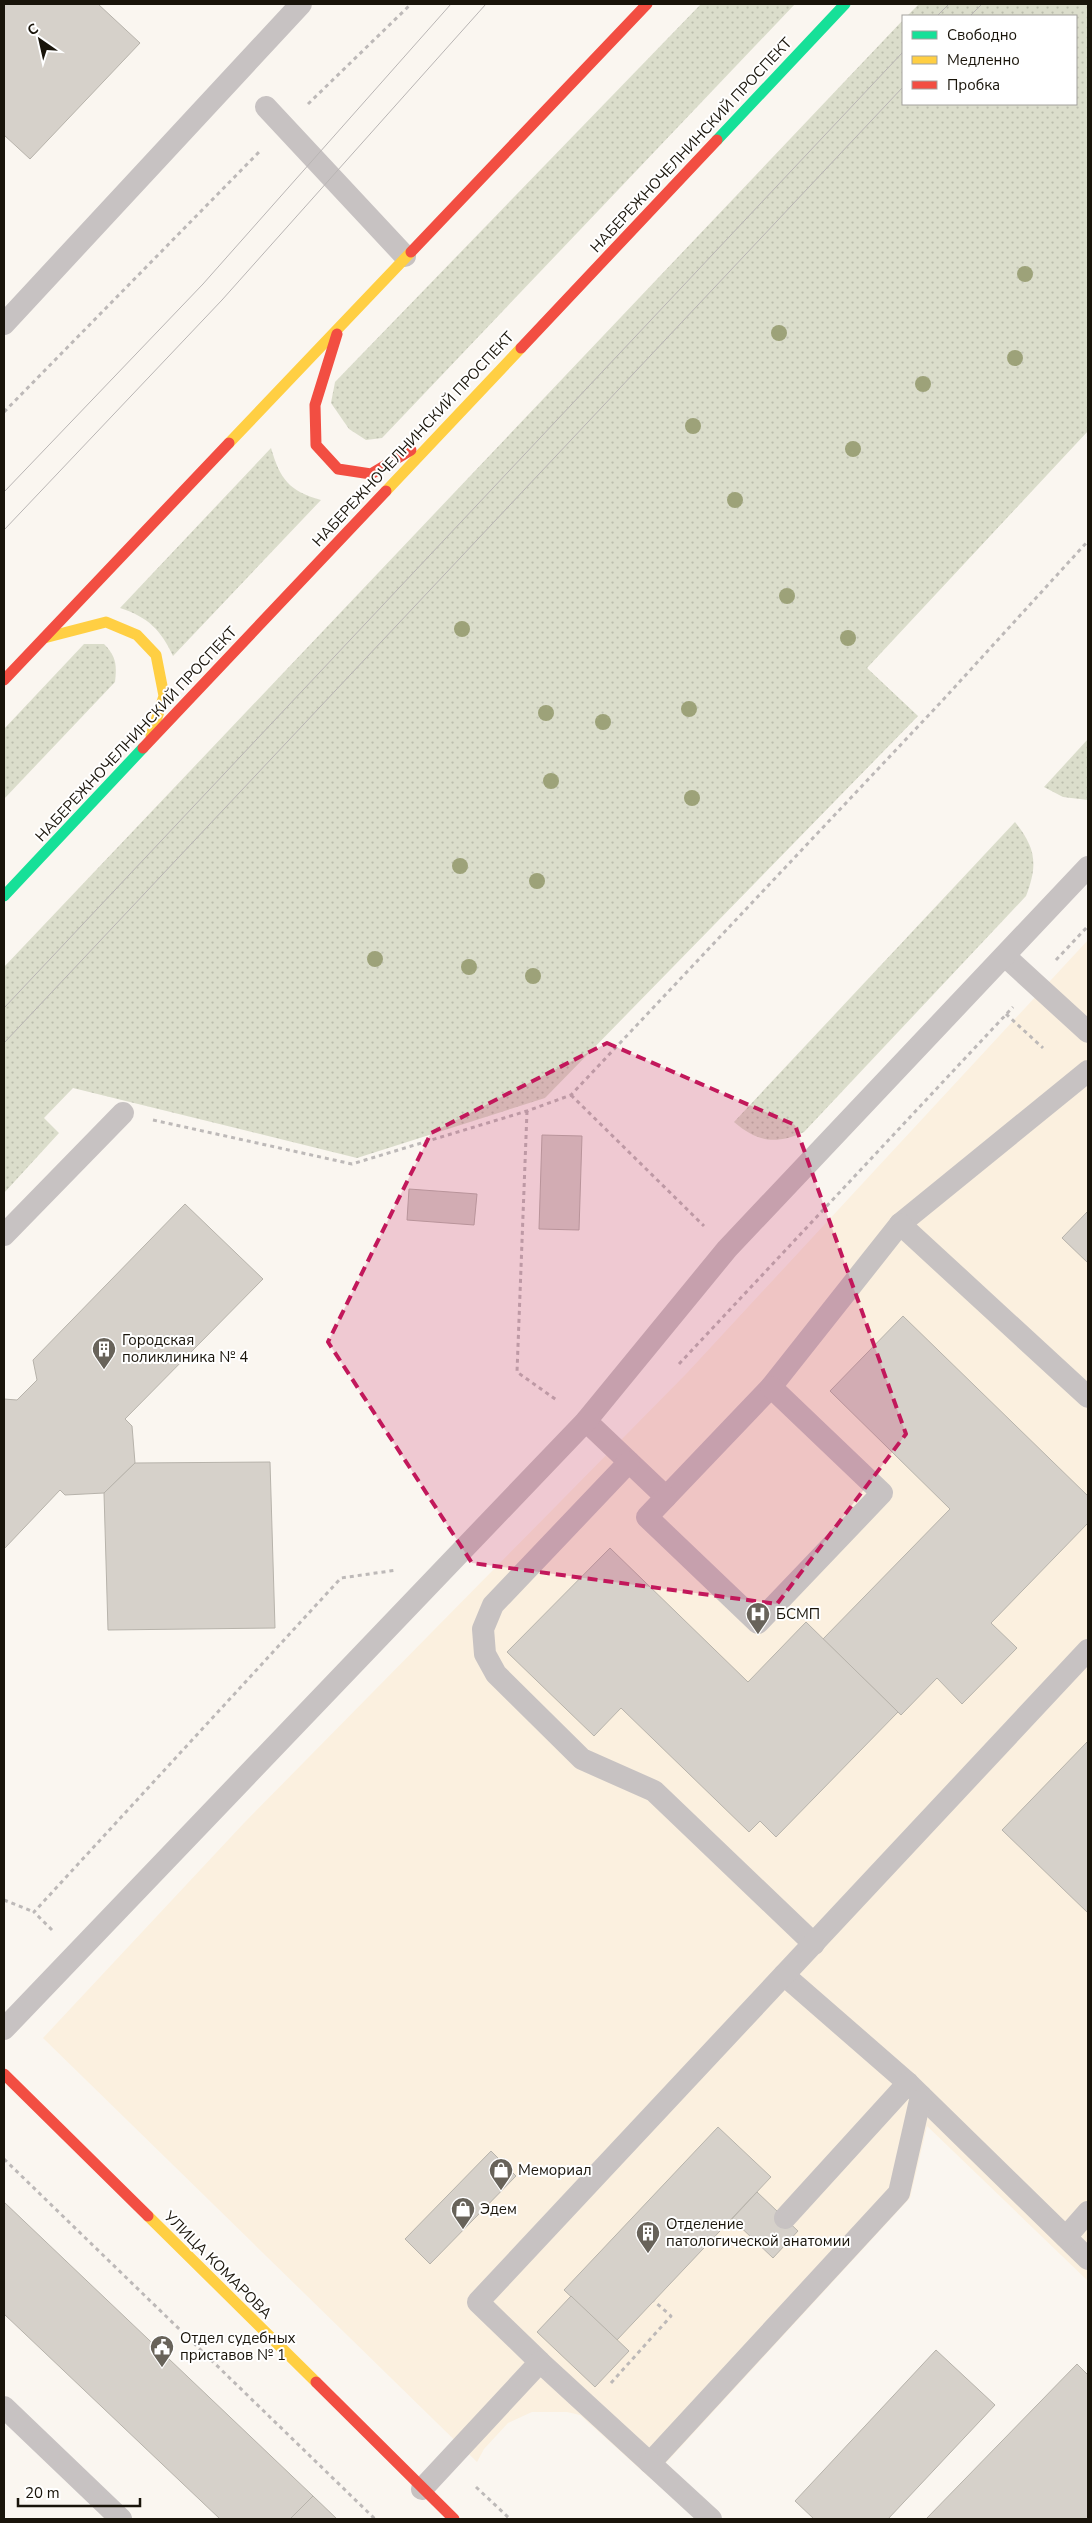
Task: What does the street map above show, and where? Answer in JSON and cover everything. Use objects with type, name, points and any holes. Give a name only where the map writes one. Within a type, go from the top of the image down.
[{"type":"main road","points":[[4,680],[405,256],[647,4]]},
{"type":"main road","name":"НАБЕРЕЖНОЧЕЛНИНСКИЙ ПРОСПЕКТ","points":[[4,896],[845,4]]},
{"type":"main road","points":[[339,327],[315,405],[316,446],[338,469],[371,474],[437,436]]},
{"type":"main road","points":[[44,638],[106,622],[137,634],[156,655],[164,696],[149,742]]},
{"type":"main road","name":"УЛИЦА КОМАРОВА","points":[[4,2074],[454,2519]]},
{"type":"lane","points":[[4,324],[301,4]]},
{"type":"lane","points":[[266,107],[405,256]]},
{"type":"lane","points":[[4,2029],[586,1421],[727,1249],[1088,867]]},
{"type":"lane","points":[[1005,956],[1088,1032]]},
{"type":"lane","points":[[771,1387],[882,1493],[758,1623],[646,1517],[771,1387],[900,1224],[1088,1071]]},
{"type":"lane","points":[[4,1235],[122,1113]]},
{"type":"lane","points":[[900,1224],[1088,1397]]},
{"type":"lane","points":[[586,1421],[666,1497]]},
{"type":"lane","points":[[629,1462],[493,1605],[483,1629],[485,1654],[496,1674],[582,1759],[654,1791],[814,1944]]},
{"type":"lane","points":[[711,2519],[588,2407],[478,2302],[1088,1650]]},
{"type":"lane","points":[[784,1975],[915,2090],[1088,2259]]},
{"type":"lane","points":[[785,2218],[915,2090]]},
{"type":"lane","points":[[650,2463],[900,2193],[915,2090]]},
{"type":"lane","points":[[1066,2237],[1088,2212]]},
{"type":"lane","points":[[422,2489],[540,2362]]},
{"type":"lane","points":[[4,2407],[121,2519]]},
{"type":"path","points":[[4,412],[284,127],[411,4]]},
{"type":"path","points":[[122,1113],[352,1164],[527,1111],[571,1095],[942,701],[1088,540]]},
{"type":"path","points":[[1006,1014],[1043,1048]]},
{"type":"path","points":[[571,1095],[759,1279]]},
{"type":"path","points":[[527,1111],[517,1372],[586,1421]]},
{"type":"path","points":[[34,1912],[340,1578],[450,1563]]},
{"type":"path","points":[[4,1900],[34,1912],[76,1954]]},
{"type":"path","points":[[4,2159],[375,2519]]},
{"type":"path","points":[[588,2407],[671,2316],[654,2301]]},
{"type":"highlighted area","points":[[607,1043],[795,1125],[906,1434],[777,1604],[472,1563],[328,1342],[431,1133]]},
{"type":"shaded area","name":"БСМП","points":[[1088,940],[1088,2281],[927,2126],[910,2198],[651,2479],[580,2415],[567,2412],[532,2412],[508,2423],[484,2449],[477,2462],[43,2038],[244,1823],[687,1373]]},
{"type":"green space","points":[[701,4],[795,4],[382,438],[366,440],[349,429],[331,403],[335,382]]},
{"type":"green space","points":[[919,4],[1088,4],[1088,431],[867,668],[918,716],[545,1098],[357,1158],[73,1088],[44,1118],[59,1133],[4,1193],[4,967],[902,21],[902,105],[1077,105],[1077,15],[908,15]]},
{"type":"green space","points":[[271,448],[278,468],[287,482],[293,488],[321,500],[173,656],[164,639],[153,626],[146,620],[120,608]]},
{"type":"green space","points":[[84,644],[104,644],[108,648],[115,661],[115,682],[4,799],[4,729]]},
{"type":"green space","points":[[1088,739],[1088,800],[1063,797],[1044,787]]},
{"type":"green space","points":[[1015,822],[1027,840],[1033,857],[1032,875],[1026,896],[804,1132],[784,1139],[767,1139],[751,1134],[734,1122]]},
{"type":"building","points":[[4,4],[98,4],[140,43],[30,159],[4,135]]},
{"type":"building","points":[[542,1135],[582,1136],[579,1230],[539,1229]]},
{"type":"building","points":[[409,1189],[477,1194],[474,1225],[407,1220]]},
{"type":"building","name":"Городская поликлиника № 4","points":[[185,1204],[263,1279],[125,1419],[132,1426],[135,1463],[104,1493],[65,1495],[60,1490],[4,1549],[4,1399],[17,1400],[37,1380],[33,1360]]},
{"type":"building","points":[[1088,1211],[1088,1263],[1062,1238]]},
{"type":"building","points":[[903,1316],[1088,1496],[1088,1523],[991,1623],[1017,1648],[962,1704],[937,1678],[901,1715],[823,1639],[950,1509],[830,1391]]},
{"type":"building","points":[[270,1462],[275,1628],[108,1630],[104,1493],[135,1463]]},
{"type":"building","points":[[610,1548],[748,1682],[806,1622],[898,1712],[776,1837],[760,1821],[749,1832],[621,1708],[594,1736],[507,1652]]},
{"type":"building","points":[[1088,1741],[1088,1913],[1002,1830]]},
{"type":"building","name":"Отделение патологической анатомии","points":[[718,2127],[771,2177],[617,2340],[564,2290]]},
{"type":"building","points":[[491,2151],[516,2176],[430,2264],[405,2239]]},
{"type":"building","points":[[757,2192],[798,2231],[773,2258],[732,2219]]},
{"type":"building","points":[[4,2202],[313,2496],[290,2519],[220,2519],[4,2314]]},
{"type":"building","points":[[571,2296],[629,2351],[595,2387],[537,2332]]},
{"type":"building","points":[[936,2350],[995,2405],[888,2519],[814,2519],[795,2501]]},
{"type":"building","points":[[1077,2364],[1088,2375],[1088,2519],[926,2519]]},
{"type":"building","points":[[313,2496],[337,2519],[290,2519]]},
{"type":"tram line","points":[[4,492],[203,284],[451,4]]},
{"type":"tram line","points":[[4,530],[222,300],[486,4]]},
{"type":"tram line","points":[[938,15],[949,4]]},
{"type":"tram line","points":[[971,15],[982,4]]},
{"type":"tram line","points":[[4,1008],[902,53]]},
{"type":"tram line","points":[[4,1043],[902,88]]},
{"type":"traffic: fast","points":[[717,140],[845,4]]},
{"type":"traffic: fast","points":[[4,896],[143,748]]},
{"type":"traffic: slow","points":[[229,443],[411,252]]},
{"type":"traffic: slow","points":[[386,491],[521,348]]},
{"type":"traffic: slow","points":[[44,638],[106,622],[137,635],[156,655],[164,696],[151,736]]},
{"type":"traffic: slow","points":[[148,2216],[316,2382]]},
{"type":"traffic: jam","points":[[411,252],[647,4]]},
{"type":"traffic: jam","points":[[521,348],[717,140]]},
{"type":"traffic: jam","points":[[337,334],[315,405],[316,445],[338,469],[371,474],[411,450]]},
{"type":"traffic: jam","points":[[4,680],[229,443]]},
{"type":"traffic: jam","points":[[143,748],[386,491]]},
{"type":"traffic: jam","points":[[4,2074],[148,2216]]},
{"type":"traffic: jam","points":[[316,2382],[454,2519]]},
{"type":"place","name":"Городская поликлиника № 4","points":[[104,1370]]},
{"type":"place","name":"БСМП","points":[[758,1635]]},
{"type":"place","name":"Мемориал","points":[[501,2191]]},
{"type":"place","name":"Эдем","points":[[463,2230]]},
{"type":"place","name":"Отделение патологической анатомии","points":[[648,2254]]},
{"type":"place","name":"Отдел судебных приставов № 1","points":[[162,2368]]}]
